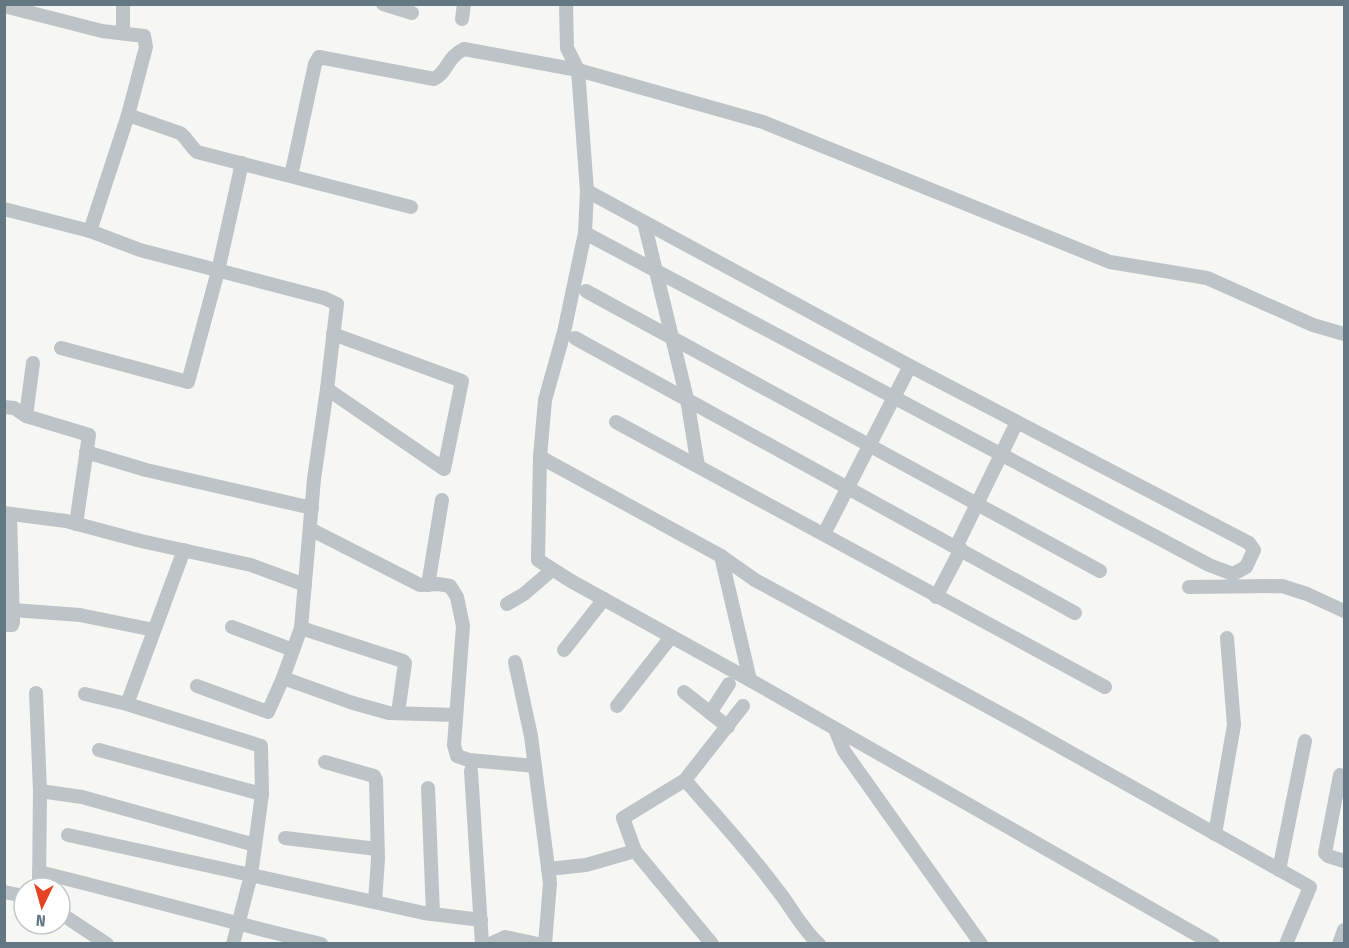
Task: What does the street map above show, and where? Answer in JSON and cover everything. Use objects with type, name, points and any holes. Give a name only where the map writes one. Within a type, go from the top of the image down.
[{"type":"street","points":[[123,4],[123,33]]},
{"type":"street","points":[[383,4],[412,13]]},
{"type":"street","points":[[462,19],[464,4]]},
{"type":"street","points":[[566,4],[567,48],[578,70],[586,190],[585,233],[564,332],[545,400],[540,457],[538,560],[1213,944]]},
{"type":"street","points":[[4,6],[102,31],[144,36],[146,47],[128,114],[90,231]]},
{"type":"street","points":[[291,176],[315,64],[319,57],[434,79],[440,76],[453,55],[464,49],[578,70],[763,122],[1110,262],[1207,278],[1313,325],[1344,334]]},
{"type":"street","points":[[128,114],[180,133],[187,138],[197,152],[411,207]]},
{"type":"street","points":[[61,348],[188,382],[218,271],[242,163]]},
{"type":"street","points":[[585,233],[1209,566],[1233,574],[1246,567],[1254,550],[1249,543],[909,366],[586,190]]},
{"type":"street","points":[[4,209],[90,231],[140,250],[337,303],[312,508],[301,628],[283,678],[268,712],[197,686]]},
{"type":"street","points":[[644,222],[687,399],[698,466]]},
{"type":"street","points":[[586,291],[1100,571]]},
{"type":"street","points":[[327,389],[444,469],[462,381],[333,334]]},
{"type":"street","points":[[575,338],[1075,613]]},
{"type":"street","points":[[26,416],[33,363]]},
{"type":"street","points":[[824,534],[909,366]]},
{"type":"street","points":[[4,407],[14,408],[26,416],[87,432],[89,435],[76,524]]},
{"type":"street","points":[[936,597],[976,503],[1017,422]]},
{"type":"street","points":[[616,423],[1105,687]]},
{"type":"street","points":[[86,452],[146,470],[312,508]]},
{"type":"street","points":[[540,457],[721,556],[755,580],[1018,723],[1310,887],[1286,944]]},
{"type":"street","points":[[428,585],[442,500]]},
{"type":"street","points":[[4,625],[12,625],[13,610],[7,514],[76,524],[251,565],[305,585]]},
{"type":"street","points":[[310,529],[420,585],[450,586],[457,597],[463,626],[454,745],[457,756],[469,760],[535,766]]},
{"type":"street","points":[[127,704],[184,550]]},
{"type":"street","points":[[721,556],[750,680]]},
{"type":"street","points":[[507,604],[524,594],[552,570]]},
{"type":"street","points":[[1189,587],[1282,586],[1307,594],[1344,611]]},
{"type":"street","points":[[564,650],[604,599]]},
{"type":"street","points":[[13,610],[80,615],[154,630]]},
{"type":"street","points":[[231,627],[292,650]]},
{"type":"street","points":[[301,628],[403,661],[405,663],[398,713]]},
{"type":"street","points":[[618,706],[671,637]]},
{"type":"street","points":[[1215,834],[1233,725],[1227,638]]},
{"type":"street","points":[[515,662],[531,736],[550,883],[545,944]]},
{"type":"street","points":[[283,678],[353,703],[398,713],[456,716]]},
{"type":"street","points":[[710,713],[729,684]]},
{"type":"street","points":[[684,692],[728,727]]},
{"type":"street","points":[[36,693],[40,791],[39,876]]},
{"type":"street","points":[[85,694],[127,704],[261,746],[262,794],[255,845],[233,944]]},
{"type":"street","points":[[712,944],[635,851],[623,818],[685,780],[743,706]]},
{"type":"street","points":[[835,729],[844,751],[981,944]]},
{"type":"street","points":[[1279,870],[1305,741]]},
{"type":"street","points":[[99,750],[262,794]]},
{"type":"street","points":[[325,762],[374,776],[376,780],[375,902]]},
{"type":"street","points":[[471,771],[482,944]]},
{"type":"street","points":[[1340,775],[1325,853],[1344,861]]},
{"type":"street","points":[[685,780],[753,858],[779,891],[807,933],[819,944]]},
{"type":"street","points":[[428,788],[433,914]]},
{"type":"street","points":[[40,791],[82,797],[255,845]]},
{"type":"street","points":[[68,835],[433,914],[481,920]]},
{"type":"street","points":[[285,838],[377,849]]},
{"type":"street","points":[[548,869],[585,865],[635,851]]},
{"type":"street","points":[[39,872],[238,925],[321,944]]},
{"type":"street","points":[[72,921],[107,944]]},
{"type":"street","points":[[1339,944],[1344,930]]},
{"type":"street","points":[[490,944],[505,940],[538,944]]}]
